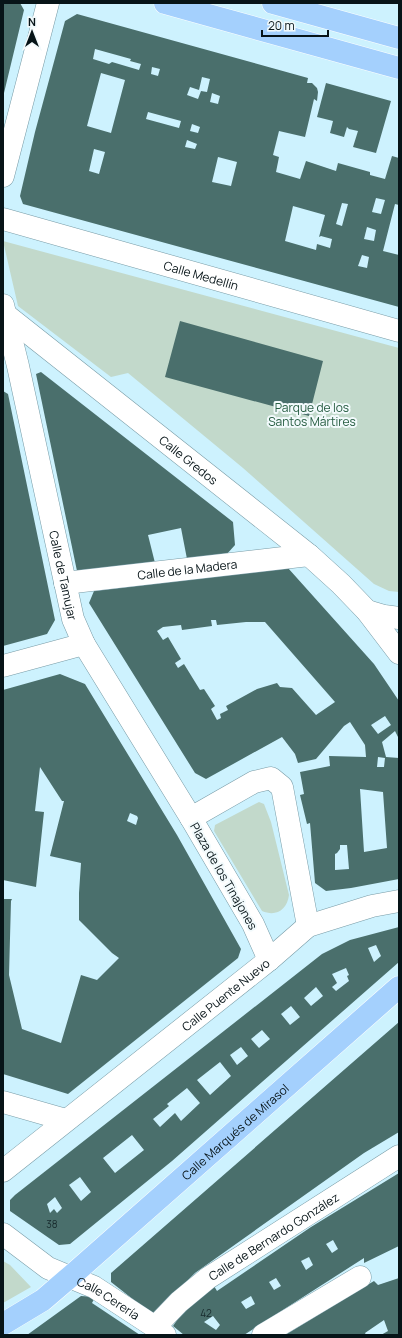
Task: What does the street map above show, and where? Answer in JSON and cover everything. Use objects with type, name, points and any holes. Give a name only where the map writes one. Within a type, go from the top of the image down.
[{"type":"main road","points":[[165,3],[399,68]]},
{"type":"main road","points":[[273,3],[399,38]]},
{"type":"main road","name":"Calle Marqués de Mirasol","points":[[3,1324],[43,1300],[399,987]]},
{"type":"street","points":[[3,176],[48,3]]},
{"type":"street","name":"Calle Medellín","points":[[3,219],[399,331]]},
{"type":"street","name":"Calle de Tamujar","points":[[4,310],[10,368],[73,619],[84,644],[191,818]]},
{"type":"street","name":"Calle Gredos","points":[[4,310],[309,555],[341,584],[367,611],[399,653]]},
{"type":"street","name":"Calle de la Madera","points":[[65,583],[309,555]]},
{"type":"street","points":[[367,611],[384,616],[399,618]]},
{"type":"street","points":[[3,666],[84,644]]},
{"type":"street","name":"Plaza de los Tinajones","points":[[269,960],[253,924],[191,818],[254,782],[271,778],[282,787],[308,926]]},
{"type":"street","name":"Calle Puente Nuevo","points":[[3,1171],[269,960],[308,926],[372,906],[399,901]]},
{"type":"street","points":[[3,1102],[66,1120]]},
{"type":"street","name":"Calle de Bernardo González","points":[[160,1331],[179,1302],[208,1278],[399,1156]]},
{"type":"street","name":"Calle Cerería","points":[[3,1234],[48,1268],[94,1287],[160,1331]]},
{"type":"street","points":[[263,1335],[360,1277]]},
{"type":"green space","name":"Parque de los Santos Mártires","points":[[3,241],[399,348],[399,592],[389,591],[374,584],[243,468],[128,373],[111,377],[18,306]]},
{"type":"green space","points":[[259,802],[264,804],[271,822],[289,895],[286,905],[276,913],[267,913],[262,911],[214,831],[215,825]]},
{"type":"green space","points":[[3,1261],[10,1265],[31,1287],[3,1303]]},
{"type":"building","points":[[3,3],[20,3],[24,10],[4,93]]},
{"type":"building","points":[[77,14],[308,78],[307,83],[312,83],[317,88],[318,92],[317,101],[314,99],[305,137],[279,131],[273,155],[279,157],[276,172],[300,179],[306,161],[336,171],[338,163],[370,172],[370,175],[385,179],[392,156],[399,158],[399,205],[395,204],[383,251],[399,255],[399,307],[23,204],[20,196],[35,132],[65,21]],"holes":[[[95,49],[131,59],[130,61],[141,64],[139,70],[112,62],[109,64],[93,59]],[[152,67],[160,69],[158,76],[151,74]],[[101,73],[125,80],[111,133],[87,126]],[[202,77],[210,79],[207,92],[201,91],[198,99],[187,95],[190,87],[199,90]],[[212,93],[220,96],[218,104],[210,102]],[[148,112],[181,121],[179,128],[146,119]],[[192,124],[200,127],[198,133],[190,131]],[[187,140],[197,144],[195,149],[185,147]],[[94,149],[105,152],[99,174],[89,171]],[[218,157],[237,162],[231,186],[212,182]],[[376,198],[385,200],[381,214],[372,212]],[[342,203],[348,204],[342,226],[336,224]],[[293,206],[325,215],[319,237],[321,236],[332,239],[330,248],[317,244],[316,250],[285,241]],[[367,227],[376,230],[374,241],[364,239]],[[362,255],[369,257],[367,268],[358,266]]]},
{"type":"building","points":[[326,83],[391,101],[376,153],[353,147],[358,131],[347,127],[344,137],[330,133],[333,121],[317,117]]},
{"type":"building","points":[[180,321],[323,361],[309,416],[165,377]]},
{"type":"building","points":[[41,372],[233,522],[235,545],[226,555],[187,559],[181,528],[148,535],[155,563],[77,571],[36,374]]},
{"type":"building","points":[[3,391],[8,394],[55,620],[47,634],[3,646]]},
{"type":"building","points":[[288,568],[374,664],[399,701],[399,736],[398,737],[395,731],[382,742],[386,757],[399,758],[399,879],[326,891],[315,883],[310,823],[307,824],[300,795],[304,794],[300,772],[330,766],[329,756],[366,757],[365,745],[350,722],[344,726],[316,759],[298,763],[295,754],[282,737],[206,779],[195,773],[89,603],[94,591]],"holes":[[[211,620],[216,620],[217,625],[265,622],[335,702],[316,715],[292,688],[280,687],[277,683],[257,689],[226,706],[228,710],[220,714],[221,718],[217,720],[211,709],[215,706],[204,689],[200,690],[184,664],[178,668],[175,663],[181,659],[168,637],[163,640],[157,631],[163,627],[181,625],[182,630],[212,626]],[[385,716],[391,725],[378,734],[371,725]],[[378,757],[385,758],[384,767],[377,767]],[[360,789],[383,792],[387,848],[364,852]],[[340,845],[347,845],[349,869],[335,870],[335,854],[340,849]]]},
{"type":"building","points":[[60,674],[85,684],[177,835],[241,949],[238,958],[68,1094],[3,1074],[3,899],[12,899],[9,975],[22,1029],[61,1043],[81,975],[97,980],[119,958],[79,920],[81,863],[50,856],[64,801],[62,801],[40,767],[35,811],[44,812],[36,887],[3,880],[3,690]],"holes":[[[130,813],[138,818],[136,825],[127,821]]]},
{"type":"building","points":[[399,927],[399,962],[172,1161],[70,1244],[59,1245],[10,1211],[10,1200],[15,1195],[322,954],[350,940]],"holes":[[[376,945],[381,956],[374,962],[368,948]],[[346,968],[349,975],[347,976],[349,981],[336,991],[332,987],[337,983],[332,974]],[[316,987],[323,996],[311,1006],[304,998]],[[291,1006],[300,1017],[290,1025],[281,1014]],[[262,1030],[270,1039],[259,1048],[251,1039]],[[241,1047],[248,1056],[237,1065],[230,1055]],[[220,1062],[231,1076],[210,1095],[197,1080]],[[187,1088],[200,1103],[181,1121],[175,1113],[160,1127],[153,1119],[169,1106],[167,1104]],[[132,1135],[144,1150],[115,1173],[103,1158]],[[80,1177],[91,1192],[81,1201],[69,1185]],[[55,1197],[62,1208],[57,1213],[54,1209],[50,1213],[47,1204]]]},
{"type":"building","points":[[399,1022],[399,1132],[364,1153],[195,1273],[153,1315],[111,1282],[111,1273]]},
{"type":"building","points":[[399,1173],[399,1246],[364,1263],[364,1258],[244,1335],[184,1335],[173,1326],[184,1310],[214,1286],[217,1291],[311,1227]],"holes":[[[333,1240],[338,1249],[332,1253],[326,1244]],[[309,1257],[313,1265],[306,1270],[301,1261]],[[276,1278],[281,1286],[274,1290],[269,1282]],[[251,1296],[255,1304],[246,1309],[241,1302]],[[213,1316],[220,1325],[216,1330],[204,1322]]]},
{"type":"building","points":[[399,1278],[399,1335],[381,1335],[388,1331],[384,1320],[365,1333],[366,1335],[285,1335],[374,1281],[378,1285]]},
{"type":"building","points":[[81,1296],[95,1297],[92,1303],[140,1335],[27,1335]]}]
